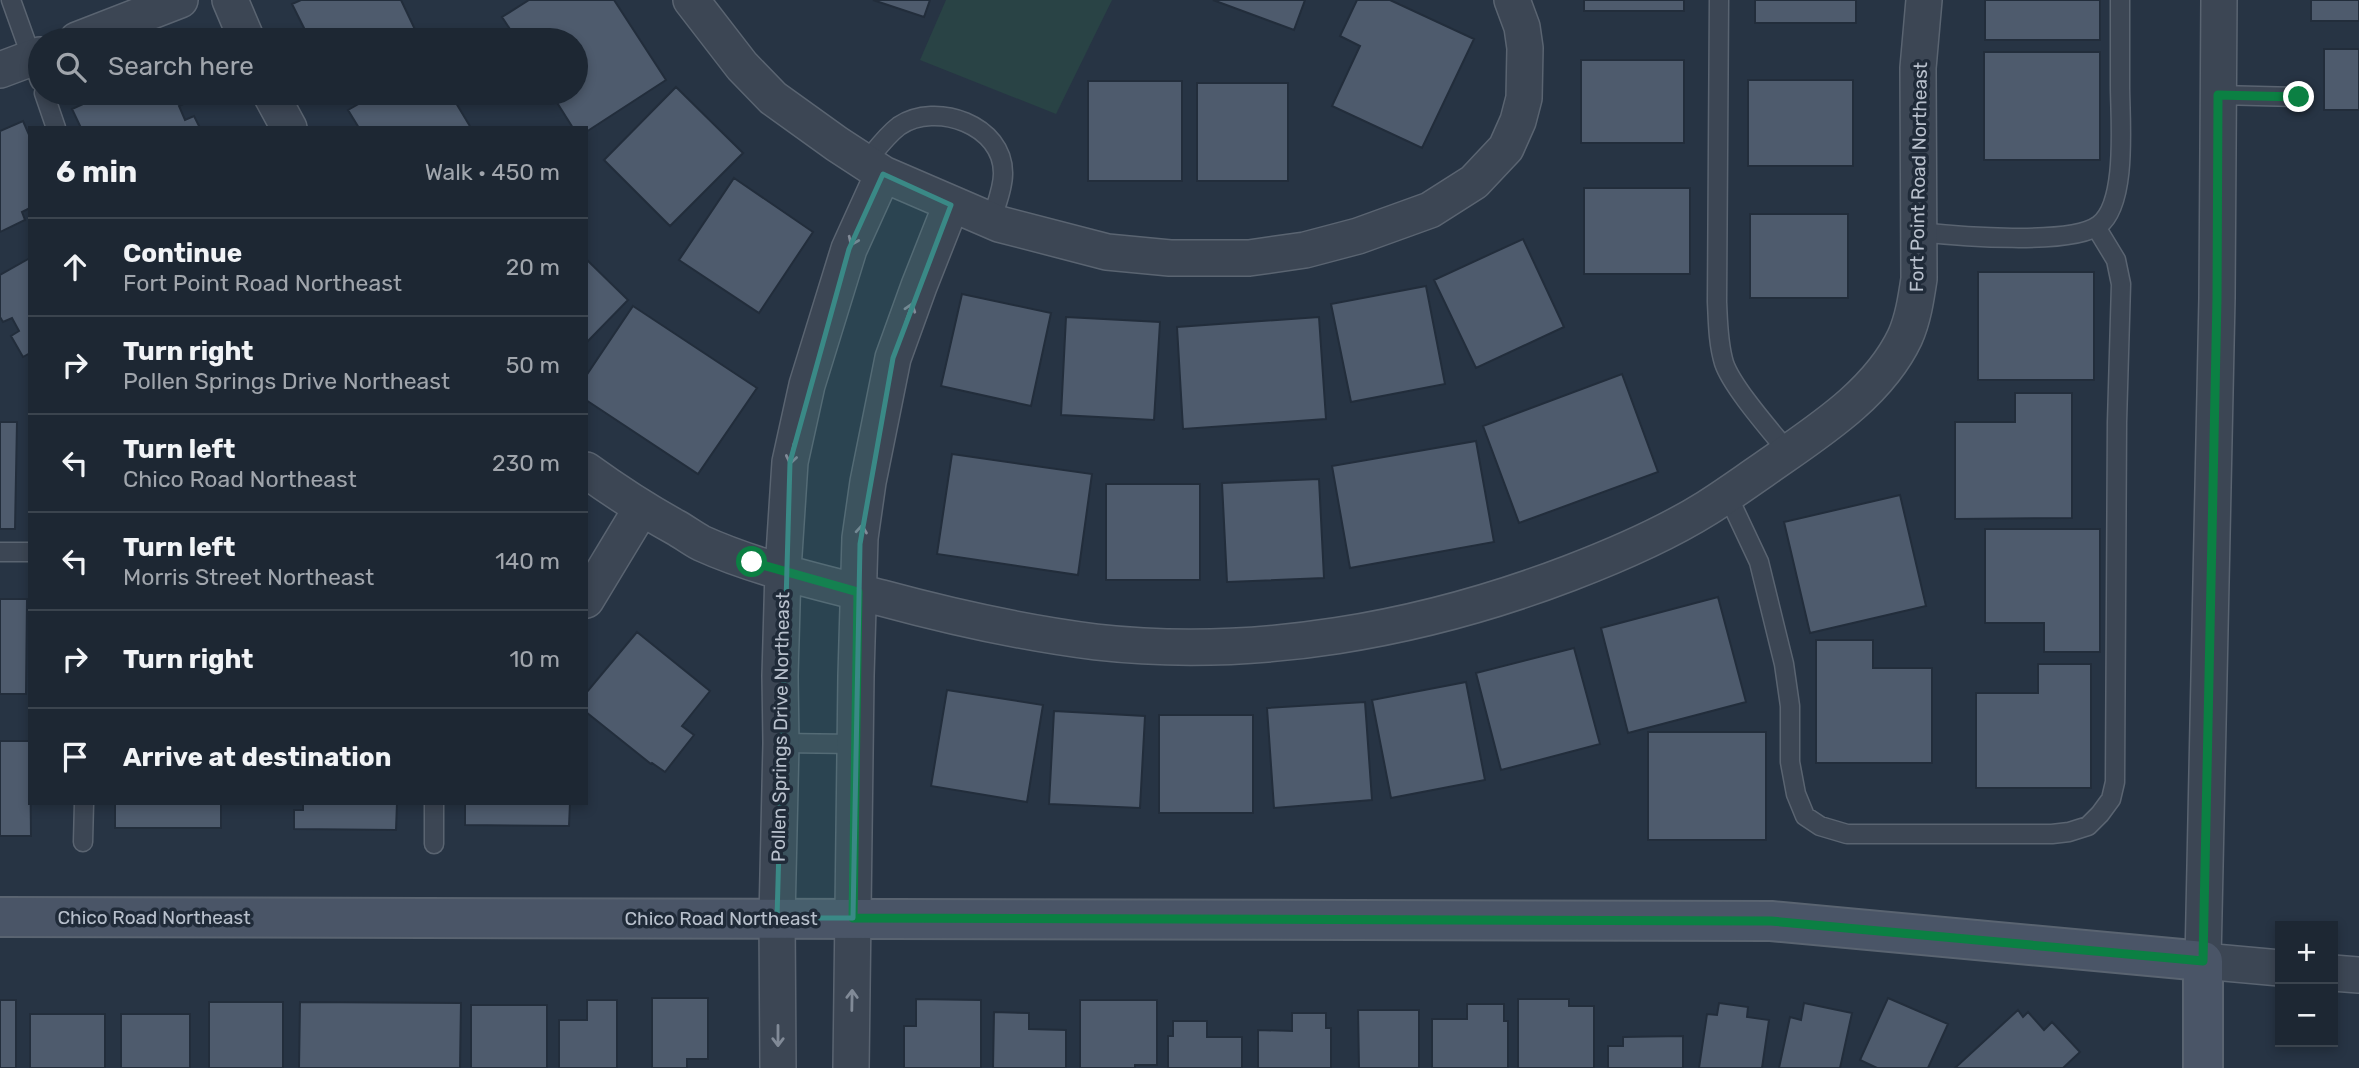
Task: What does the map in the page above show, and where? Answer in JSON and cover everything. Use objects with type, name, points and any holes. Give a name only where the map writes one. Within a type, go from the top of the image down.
[{"type":"street","points":[[108,28],[180,0]]},
{"type":"street","points":[[230,0],[242,28]]},
{"type":"street","points":[[691,0],[742,66],[773,98],[874,168],[990,222],[1107,252],[1170,258],[1249,258],[1305,250],[1358,236],[1430,210],[1474,182],[1506,148],[1518,121],[1524,98],[1525,48],[1522,27],[1512,0]]},
{"type":"street","name":"Fort Point Road Northeast","points":[[588,471],[641,509],[699,542],[752,562],[858,592],[990,624],[1098,642],[1153,646],[1224,646],[1294,641],[1447,614],[1532,587],[1619,554],[1704,510],[1820,430],[1884,372],[1906,334],[1916,305],[1919,279],[1918,68],[1924,0]]},
{"type":"street","points":[[2203,1068],[2217,298],[2219,0]]},
{"type":"street","points":[[0,70],[28,66]]},
{"type":"street","points":[[277,105],[288,126]]},
{"type":"street","name":"Pollen Springs Drive Northeast","points":[[778,1068],[780,676],[790,462],[807,385],[874,168]]},
{"type":"street","points":[[851,1068],[859,544],[868,482],[894,358],[951,205]]},
{"type":"street","points":[[588,597],[641,509]]},
{"type":"street","name":"Chico Road Northeast","points":[[0,917],[1771,921],[2275,968]]},
{"type":"street","points":[[2338,973],[2359,975]]},
{"type":"lane","points":[[11,0],[28,40]]},
{"type":"lane","points":[[1719,0],[1717,302],[1720,343],[1725,365],[1788,452]]},
{"type":"lane","points":[[1919,232],[1953,236],[2056,237],[2077,234],[2096,227],[2106,218],[2112,204],[2121,157],[2120,0]]},
{"type":"lane","points":[[2218,95],[2299,97]]},
{"type":"lane","points":[[48,105],[55,126]]},
{"type":"lane","points":[[874,168],[880,144],[901,125],[928,116],[952,117],[972,124],[999,154],[1003,174],[990,222]]},
{"type":"lane","points":[[1727,494],[1759,562],[1773,614],[1790,706],[1790,762],[1796,794],[1805,816],[1820,826],[1847,834],[2052,834],[2088,826],[2111,799],[2115,782],[2117,422],[2121,284],[2116,260],[2096,227]]},
{"type":"lane","points":[[0,552],[28,552]]},
{"type":"lane","points":[[781,743],[855,744]]},
{"type":"lane","points":[[83,842],[84,805]]},
{"type":"lane","points":[[434,844],[435,805]]},
{"type":"highlighted area","points":[[883,174],[951,205],[893,358],[860,544],[853,918],[777,918],[790,462],[849,249]]},
{"type":"green space","points":[[946,0],[1112,0],[1056,114],[920,60]]},
{"type":"building","points":[[301,0],[401,0],[414,28],[304,28],[292,4]]},
{"type":"building","points":[[529,0],[614,0],[666,80],[588,131],[588,126],[572,126],[559,105],[588,105],[588,28],[509,28],[502,17]]},
{"type":"building","points":[[873,0],[930,0],[924,17]]},
{"type":"building","points":[[1213,0],[1305,0],[1294,30]]},
{"type":"building","points":[[1357,0],[1390,0],[1474,39],[1422,148],[1332,106],[1360,46],[1340,36]]},
{"type":"building","points":[[1584,0],[1684,0],[1684,11],[1584,11]]},
{"type":"building","points":[[1755,0],[1856,0],[1856,23],[1755,23]]},
{"type":"building","points":[[1985,0],[2100,0],[2100,40],[1985,40]]},
{"type":"building","points":[[2311,0],[2359,0],[2359,21],[2311,21]]},
{"type":"building","points":[[2324,49],[2359,49],[2359,110],[2324,110]]},
{"type":"building","points":[[1984,52],[2100,52],[2100,160],[1984,160]]},
{"type":"building","points":[[1581,60],[1684,60],[1684,143],[1581,143]]},
{"type":"building","points":[[1748,80],[1853,80],[1853,166],[1748,166]]},
{"type":"building","points":[[1088,81],[1182,81],[1182,181],[1088,181]]},
{"type":"building","points":[[1197,83],[1288,83],[1288,181],[1197,181]]},
{"type":"building","points":[[676,87],[743,153],[670,226],[604,160]]},
{"type":"building","points":[[81,105],[181,105],[179,106],[185,120],[194,116],[199,126],[80,126],[72,109]]},
{"type":"building","points":[[357,105],[457,105],[470,126],[358,126],[348,110]]},
{"type":"building","points":[[23,121],[28,132],[28,209],[22,212],[25,220],[0,232],[0,131]]},
{"type":"building","points":[[734,178],[813,232],[759,313],[679,260]]},
{"type":"building","points":[[1584,188],[1690,188],[1690,274],[1584,274]]},
{"type":"building","points":[[1750,214],[1848,214],[1848,298],[1750,298]]},
{"type":"building","points":[[1523,239],[1564,327],[1476,368],[1434,280]]},
{"type":"building","points":[[28,259],[28,354],[23,357],[11,336],[19,331],[12,318],[3,322],[0,317],[0,275]]},
{"type":"building","points":[[588,261],[628,300],[588,341]]},
{"type":"building","points":[[1978,272],[2094,272],[2094,380],[1978,380]]},
{"type":"building","points":[[1426,286],[1445,384],[1351,402],[1331,304]]},
{"type":"building","points":[[962,294],[1051,313],[1031,406],[941,386]]},
{"type":"building","points":[[633,306],[757,388],[698,474],[588,401],[588,373]]},
{"type":"building","points":[[1066,317],[1160,322],[1154,420],[1061,415]]},
{"type":"building","points":[[1319,317],[1326,419],[1183,429],[1177,327]]},
{"type":"building","points":[[1622,374],[1658,472],[1519,523],[1483,426]]},
{"type":"building","points":[[2015,393],[2072,393],[2072,518],[1955,519],[1955,422],[2015,422]]},
{"type":"building","points":[[0,422],[17,422],[15,529],[0,529]]},
{"type":"building","points":[[1476,441],[1494,542],[1350,568],[1332,466]]},
{"type":"building","points":[[952,454],[1092,474],[1078,575],[937,554]]},
{"type":"building","points":[[1319,479],[1324,578],[1227,582],[1222,483]]},
{"type":"building","points":[[1106,484],[1200,484],[1200,580],[1106,580]]},
{"type":"building","points":[[1900,495],[1926,606],[1810,633],[1784,522]]},
{"type":"building","points":[[1985,529],[2100,529],[2100,652],[2044,652],[2044,623],[1985,623]]},
{"type":"building","points":[[1718,597],[1746,702],[1628,733],[1601,628]]},
{"type":"building","points":[[0,599],[27,599],[26,694],[0,694]]},
{"type":"building","points":[[637,632],[710,691],[682,726],[694,735],[665,772],[588,714],[588,691]]},
{"type":"building","points":[[1816,640],[1873,640],[1873,668],[1932,668],[1932,763],[1816,763]]},
{"type":"building","points":[[1574,648],[1600,744],[1501,770],[1476,673]]},
{"type":"building","points":[[2038,664],[2091,664],[2091,788],[1976,788],[1976,693],[2038,693]]},
{"type":"building","points":[[1466,682],[1485,780],[1391,798],[1372,700]]},
{"type":"building","points":[[947,690],[1043,705],[1027,802],[931,786]]},
{"type":"building","points":[[1365,702],[1372,800],[1274,808],[1267,708]]},
{"type":"building","points":[[1054,711],[1145,716],[1140,808],[1049,804]]},
{"type":"building","points":[[1159,715],[1253,715],[1253,813],[1159,813]]},
{"type":"building","points":[[1648,732],[1766,732],[1766,840],[1648,840]]},
{"type":"building","points":[[0,741],[28,741],[31,836],[0,836]]},
{"type":"building","points":[[115,805],[221,805],[221,828],[115,828]]},
{"type":"building","points":[[303,805],[397,805],[396,830],[294,829],[294,810],[303,810]]},
{"type":"building","points":[[465,805],[570,805],[569,826],[465,825]]},
{"type":"building","points":[[652,998],[708,998],[708,1059],[687,1059],[687,1068],[652,1068]]},
{"type":"building","points":[[1888,998],[1948,1024],[1928,1068],[1877,1068],[1860,1060]]},
{"type":"building","points":[[916,999],[981,1000],[981,1068],[904,1068],[904,1026],[916,1026]]},
{"type":"building","points":[[1518,999],[1569,999],[1569,1006],[1594,1006],[1594,1068],[1518,1068]]},
{"type":"building","points":[[0,1000],[16,1000],[16,1068],[0,1068]]},
{"type":"building","points":[[587,1000],[617,1000],[617,1068],[559,1068],[559,1020],[587,1020]]},
{"type":"building","points":[[1080,1000],[1157,1000],[1157,1065],[1135,1065],[1135,1068],[1080,1068]]},
{"type":"building","points":[[209,1002],[283,1002],[283,1068],[209,1068]]},
{"type":"building","points":[[300,1002],[461,1003],[460,1068],[299,1068]]},
{"type":"building","points":[[1719,1003],[1748,1007],[1747,1017],[1769,1020],[1762,1068],[1699,1068],[1707,1014],[1717,1015]]},
{"type":"building","points":[[1804,1003],[1852,1013],[1840,1068],[1779,1068],[1790,1017],[1801,1020]]},
{"type":"building","points":[[1467,1004],[1504,1004],[1504,1021],[1508,1021],[1508,1068],[1432,1068],[1432,1019],[1467,1019]]},
{"type":"building","points":[[471,1005],[547,1005],[547,1068],[471,1068]]},
{"type":"building","points":[[1358,1010],[1419,1010],[1419,1068],[1359,1068]]},
{"type":"building","points":[[2018,1010],[2023,1017],[2028,1012],[2044,1030],[2052,1022],[2080,1052],[2063,1068],[1955,1068]]},
{"type":"building","points":[[994,1012],[1029,1013],[1029,1029],[1066,1030],[1066,1068],[993,1068]]},
{"type":"building","points":[[1292,1013],[1326,1013],[1326,1028],[1331,1028],[1331,1068],[1258,1068],[1258,1030],[1292,1031]]},
{"type":"building","points":[[30,1014],[105,1014],[105,1068],[30,1068]]},
{"type":"building","points":[[121,1014],[190,1014],[190,1068],[121,1068]]},
{"type":"building","points":[[1173,1021],[1207,1021],[1207,1037],[1242,1037],[1242,1068],[1168,1068],[1168,1036],[1173,1036]]},
{"type":"building","points":[[1683,1036],[1683,1068],[1608,1068],[1608,1046],[1623,1046],[1623,1037]]},
{"type":"route","points":[[752,562],[858,592],[853,918],[1771,921],[2203,961],[2217,298],[2218,95],[2299,97]]}]
